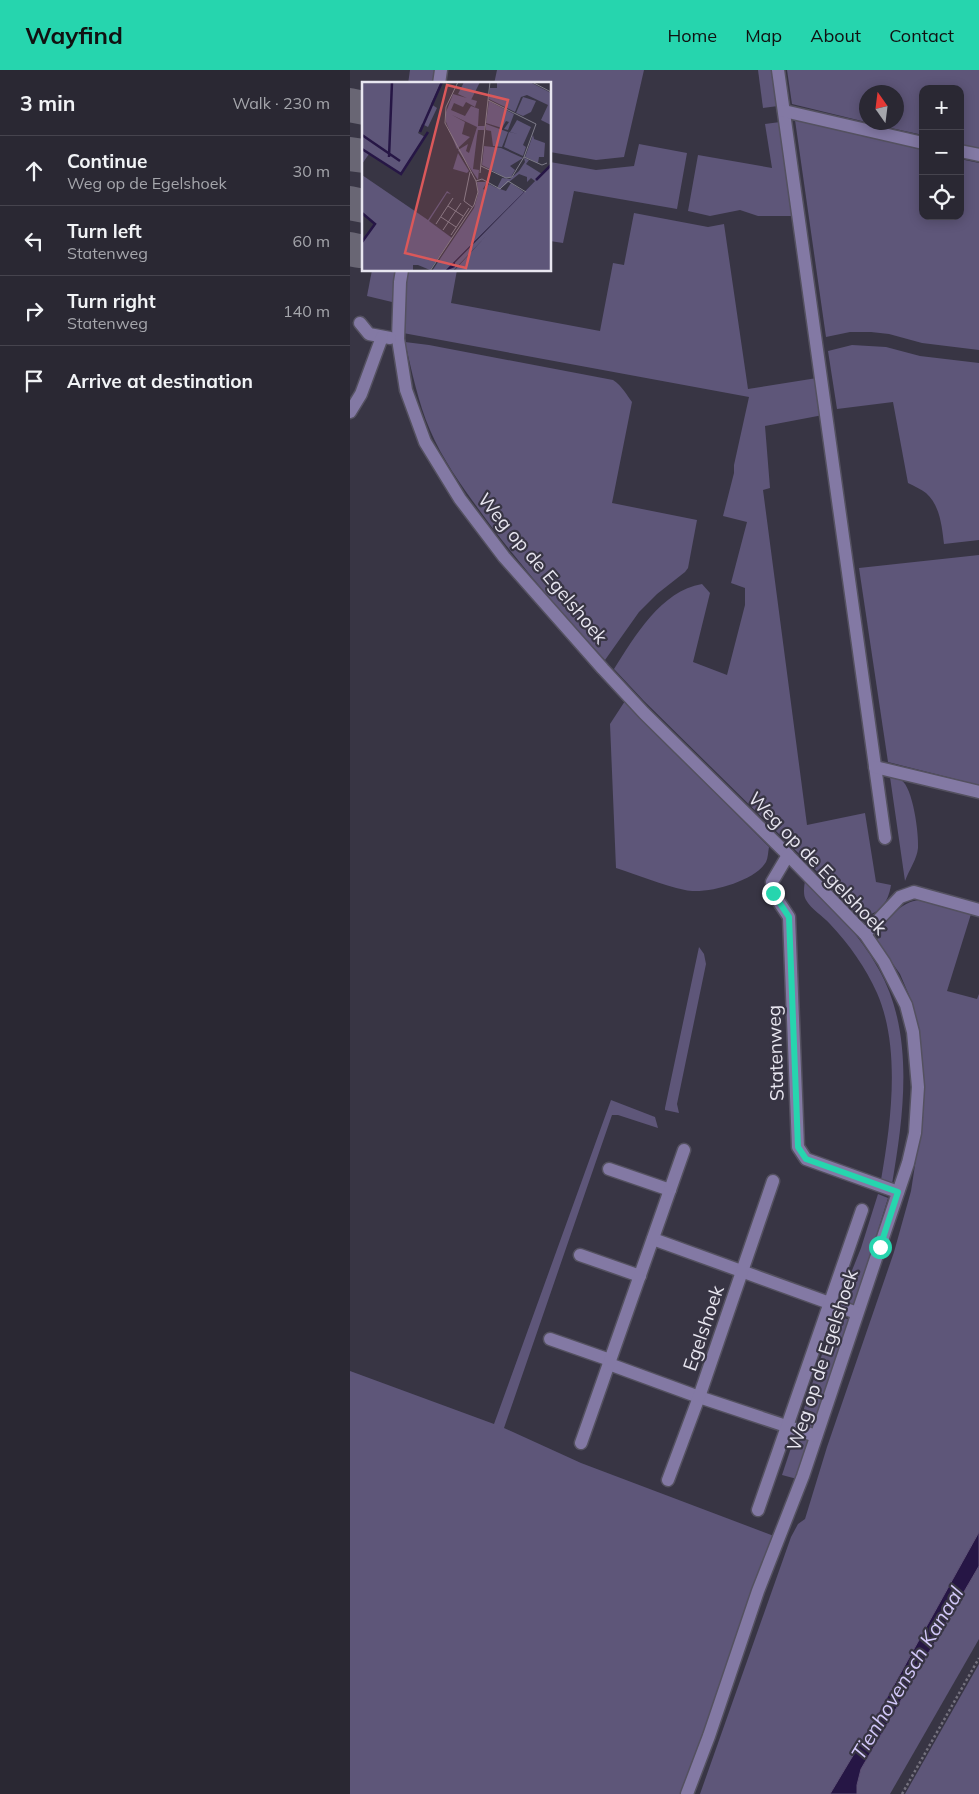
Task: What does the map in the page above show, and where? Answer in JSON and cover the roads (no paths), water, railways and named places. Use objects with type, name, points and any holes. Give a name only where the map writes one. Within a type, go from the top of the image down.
[{"type":"street","points":[[778,70],[885,838]]},
{"type":"street","points":[[784,111],[919,141]]},
{"type":"street","points":[[964,152],[979,156]]},
{"type":"street","name":"Weg op de Egelshoek","points":[[402,271],[398,339],[406,390],[425,442],[460,499],[504,557],[637,705],[865,934],[884,962],[906,1005],[913,1032],[918,1087],[915,1133],[908,1163],[803,1476],[758,1591],[709,1736],[687,1794]]},
{"type":"street","points":[[360,323],[369,334],[398,339]]},
{"type":"street","points":[[350,412],[361,394],[382,337]]},
{"type":"street","points":[[875,767],[979,792]]},
{"type":"street","name":"Statenweg","points":[[788,855],[772,882],[773,893],[789,917],[798,1147],[806,1159],[898,1192]]},
{"type":"street","points":[[865,934],[900,897],[914,892],[979,910]]},
{"type":"street","points":[[581,1443],[684,1150]]},
{"type":"street","points":[[609,1169],[670,1190]]},
{"type":"street","name":"Egelshoek","points":[[668,1480],[699,1397],[773,1181]]},
{"type":"street","points":[[758,1510],[862,1210]]},
{"type":"street","name":"Egelshoek","points":[[653,1239],[858,1313]]},
{"type":"street","points":[[580,1255],[640,1276]]},
{"type":"street","name":"Egelshoek","points":[[550,1340],[699,1397],[816,1436]]},
{"type":"water","name":"Tienhovensch Kanaal","points":[[979,1532],[979,1566],[861,1769],[857,1794],[830,1794],[879,1712]]}]
